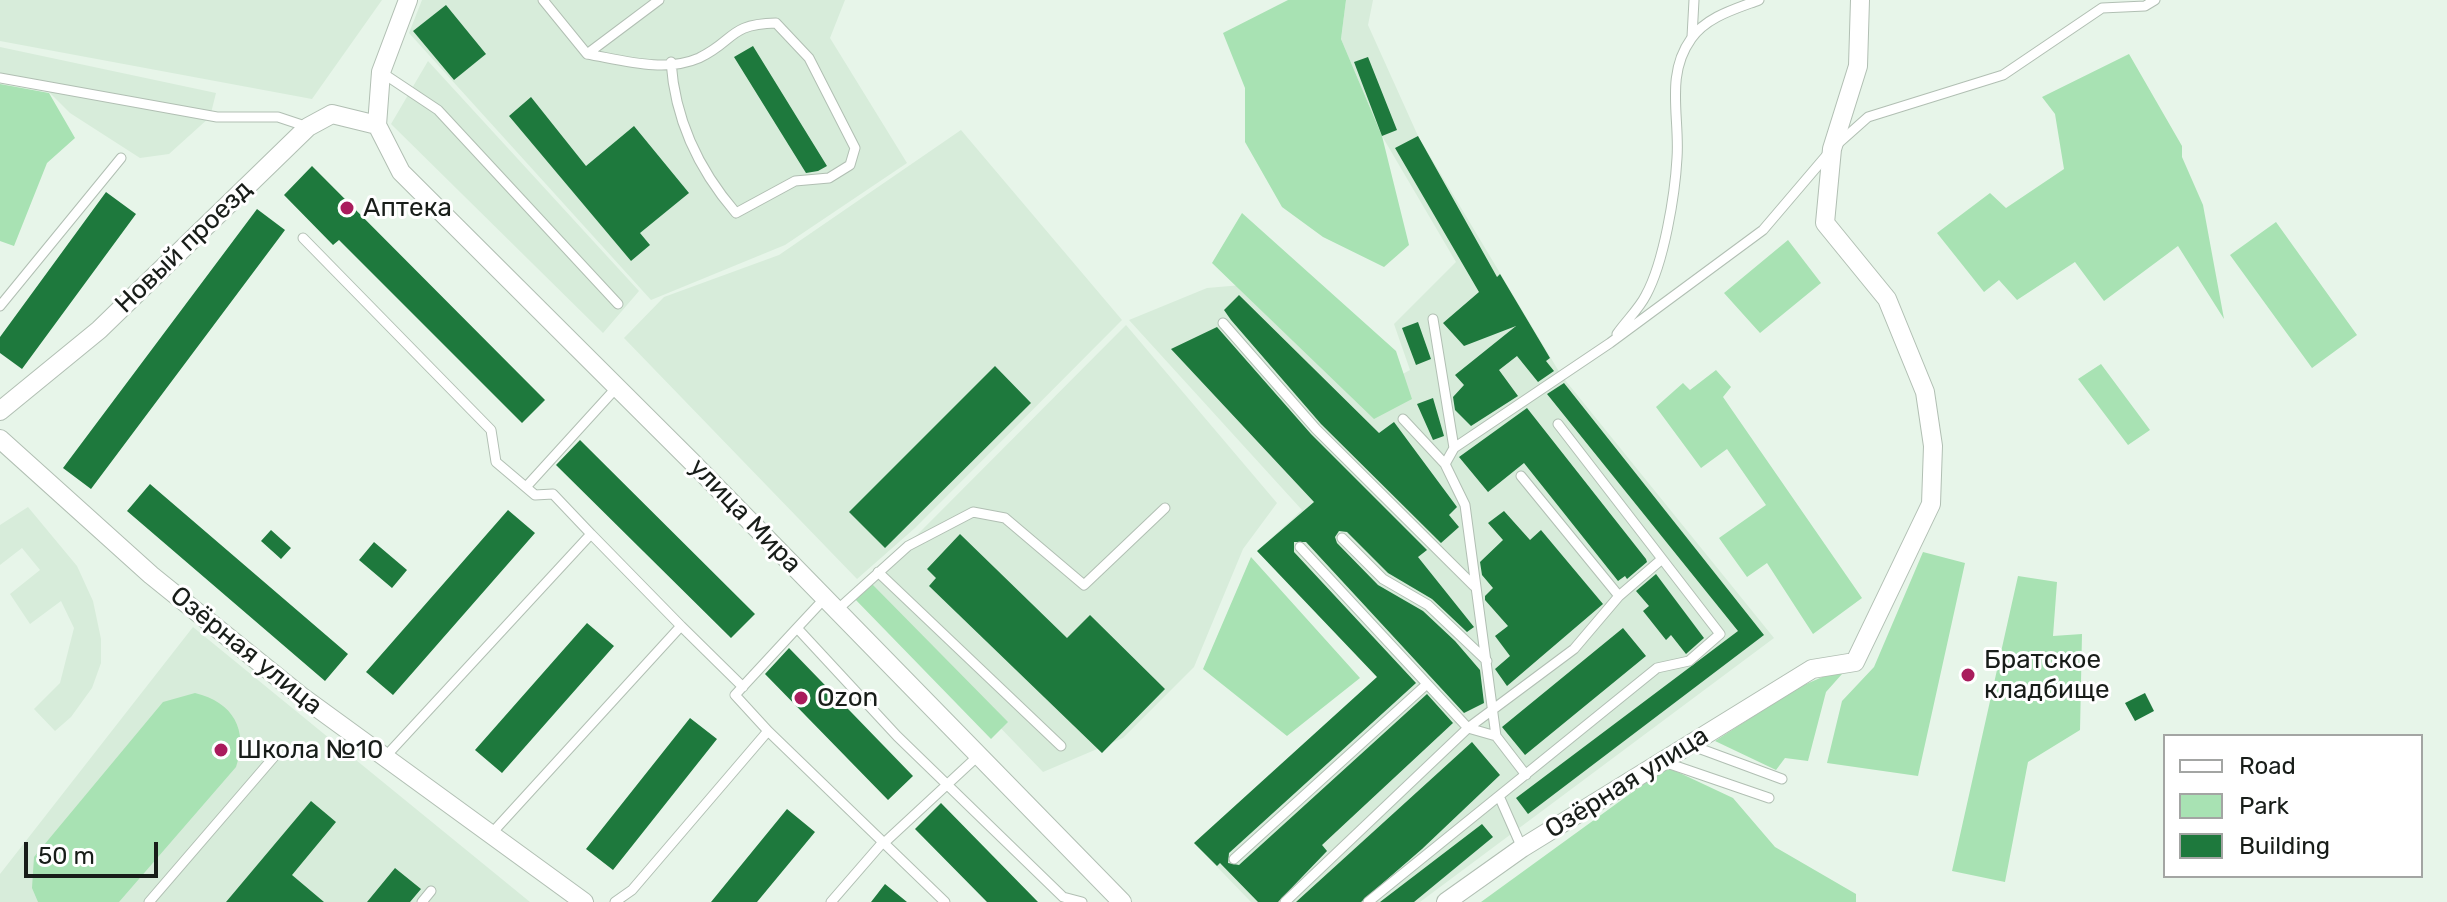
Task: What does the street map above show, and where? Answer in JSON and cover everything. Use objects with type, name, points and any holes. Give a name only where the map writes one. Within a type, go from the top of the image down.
[{"type":"street","points":[[377,125],[381,72],[408,0]]},
{"type":"street","points":[[1832,149],[1858,66],[1860,0]]},
{"type":"street","name":"Новый проезд","points":[[0,411],[99,330],[308,127],[332,114],[377,125]]},
{"type":"street","name":"улица Мира","points":[[377,125],[401,172],[617,387],[1122,902]]},
{"type":"street","name":"Озёрная улица","points":[[1446,902],[1522,848],[1812,669],[1855,662],[1931,504],[1933,446],[1925,392],[1887,299],[1825,223],[1832,149]]},
{"type":"street","name":"Озёрная улица","points":[[0,439],[151,575],[301,696],[584,902]]},
{"type":"lane","points":[[543,0],[587,54],[650,65],[698,58],[748,23],[776,23],[809,58],[855,148],[850,165],[829,178],[795,181],[736,213],[711,184],[683,128],[673,95],[671,62]]},
{"type":"lane","points":[[587,54],[659,0]]},
{"type":"lane","points":[[1692,37],[1694,0]]},
{"type":"lane","points":[[1610,343],[1646,295],[1661,253],[1677,159],[1675,80],[1679,60],[1692,37],[1718,16],[1759,0]]},
{"type":"lane","points":[[1445,464],[1454,448],[1610,343],[1763,230],[1832,149],[1868,117],[2003,75],[2102,8],[2145,6],[2155,0]]},
{"type":"lane","points":[[381,72],[438,110],[618,304]]},
{"type":"lane","points":[[0,78],[217,117],[278,117],[308,127]]},
{"type":"lane","points":[[0,306],[121,158]]},
{"type":"lane","points":[[303,238],[491,430],[496,462],[535,495],[553,494],[743,687]]},
{"type":"lane","points":[[1433,319],[1454,448]]},
{"type":"lane","points":[[1223,323],[1316,429],[1474,586]]},
{"type":"lane","points":[[526,487],[617,387]]},
{"type":"lane","points":[[1403,419],[1445,464],[1465,505],[1496,736],[1526,775]]},
{"type":"lane","points":[[1368,902],[1657,668],[1689,661],[1720,634],[1558,424]]},
{"type":"lane","points":[[1521,476],[1619,596]]},
{"type":"lane","points":[[945,902],[768,731],[735,695],[797,628],[878,572],[908,546],[973,512],[1005,518],[1084,585],[1165,508]]},
{"type":"lane","points":[[386,756],[591,534]]},
{"type":"lane","points":[[1342,538],[1383,579],[1428,605],[1487,661]]},
{"type":"lane","points":[[1300,547],[1468,728],[1496,736]]},
{"type":"lane","points":[[1285,902],[1468,728],[1574,649],[1619,596],[1662,559]]},
{"type":"lane","points":[[878,572],[1061,746]]},
{"type":"lane","points":[[492,833],[681,626]]},
{"type":"lane","points":[[797,628],[947,784],[1063,897],[1082,902]]},
{"type":"lane","points":[[1234,859],[1427,684]]},
{"type":"lane","points":[[615,902],[632,890],[768,731]]},
{"type":"lane","points":[[1690,745],[1782,779]]},
{"type":"lane","points":[[831,902],[883,843],[979,755]]},
{"type":"lane","points":[[149,902],[273,758]]},
{"type":"lane","points":[[1664,762],[1769,798]]},
{"type":"lane","points":[[1499,796],[1522,848]]},
{"type":"lane","points":[[422,902],[431,891]]},
{"type":"shaded area","points":[[0,0],[382,0],[312,99],[0,41]]},
{"type":"shaded area","points":[[422,0],[845,0],[830,38],[907,163],[785,245],[651,300],[409,33]]},
{"type":"shaded area","points":[[1346,0],[1373,0],[1368,25],[1418,136],[1561,375],[1774,638],[1420,902],[1251,902],[1194,843],[1377,677],[1257,551],[1302,510],[1129,320],[1207,288],[1242,285],[1355,400],[1410,370],[1394,324],[1456,262],[1382,136],[1341,39]]},
{"type":"shaded area","points":[[0,47],[216,93],[210,117],[169,154],[140,158],[70,113],[49,92],[0,82]]},
{"type":"shaded area","points":[[428,61],[639,291],[603,333],[391,124]]},
{"type":"shaded area","points":[[961,130],[1122,320],[915,528],[857,579],[624,338],[664,297],[779,255]]},
{"type":"shaded area","points":[[1126,325],[1277,503],[1243,549],[1194,667],[1123,738],[1043,772],[860,582],[917,535]]},
{"type":"shaded area","points":[[28,507],[77,566],[93,601],[101,639],[101,663],[92,688],[71,717],[55,731],[34,709],[60,683],[74,628],[61,601],[30,624],[10,594],[40,570],[22,548],[0,565],[0,525]]},
{"type":"shaded area","name":"Школа №10","points":[[193,627],[530,902],[0,902],[0,874]]},
{"type":"green space","points":[[1288,0],[1346,0],[1341,39],[1382,136],[1409,245],[1384,267],[1323,237],[1282,207],[1245,142],[1245,88],[1223,33]]},
{"type":"green space","points":[[2129,54],[2182,146],[2182,157],[2203,205],[2224,319],[2178,246],[2104,301],[2075,262],[2017,300],[1999,280],[1984,292],[1937,233],[1990,193],[2006,208],[2064,169],[2055,114],[2042,97]]},
{"type":"green space","points":[[0,84],[49,93],[75,138],[47,163],[14,246],[0,241]]},
{"type":"green space","points":[[1242,213],[1396,351],[1412,399],[1374,419],[1212,263]]},
{"type":"green space","points":[[2276,222],[2357,335],[2312,368],[2230,255]]},
{"type":"green space","points":[[1788,240],[1821,283],[1760,333],[1724,293]]},
{"type":"green space","points":[[2101,364],[2150,430],[2128,445],[2078,379]]},
{"type":"green space","points":[[1716,370],[1731,387],[1723,397],[1862,598],[1813,634],[1767,563],[1747,577],[1719,538],[1766,505],[1727,449],[1701,468],[1656,407],[1683,383],[1690,390]]},
{"type":"green space","points":[[1923,552],[1965,563],[1918,776],[1827,763],[1842,701],[1874,667]]},
{"type":"green space","points":[[1251,557],[1360,678],[1287,736],[1203,669]]},
{"type":"green space","points":[[2018,576],[2057,582],[2053,636],[2082,634],[2080,730],[2028,762],[2005,882],[1952,871]]},
{"type":"green space","points":[[870,582],[1008,722],[991,739],[853,597]]},
{"type":"green space","points":[[1850,665],[1826,692],[1808,761],[1785,758],[1776,770],[1715,741],[1797,688]]},
{"type":"green space","points":[[195,693],[219,703],[235,720],[240,741],[236,767],[119,902],[38,902],[32,888],[34,857],[163,702]]},
{"type":"green space","points":[[1667,767],[1733,798],[1775,847],[1856,894],[1856,902],[1481,902]]},
{"type":"building","points":[[446,5],[486,54],[454,80],[413,31]]},
{"type":"building","points":[[753,46],[827,166],[806,173],[734,57]]},
{"type":"building","points":[[1368,57],[1397,130],[1382,136],[1354,62]]},
{"type":"building","points":[[531,97],[586,166],[634,126],[689,193],[640,233],[650,245],[631,261],[509,116]]},
{"type":"building","points":[[1418,136],[1497,277],[1500,274],[1550,358],[1546,361],[1554,371],[1538,382],[1517,356],[1499,370],[1518,396],[1471,426],[1455,410],[1453,397],[1464,385],[1455,375],[1516,326],[1464,346],[1443,323],[1479,292],[1395,148]]},
{"type":"building","points":[[312,166],[545,400],[522,423],[339,240],[333,245],[284,195]]},
{"type":"building","points":[[106,192],[136,214],[22,369],[0,353],[0,337]]},
{"type":"building","points":[[257,209],[285,230],[91,489],[63,468]]},
{"type":"building","points":[[1239,295],[1379,433],[1394,422],[1457,507],[1449,515],[1459,527],[1441,543],[1321,424],[1231,320],[1224,310]]},
{"type":"building","points":[[1418,322],[1431,359],[1416,365],[1402,328]]},
{"type":"building","points":[[1217,327],[1311,434],[1427,550],[1418,557],[1474,627],[1467,632],[1432,599],[1388,573],[1347,532],[1339,531],[1335,537],[1337,543],[1378,585],[1423,611],[1455,641],[1480,670],[1484,703],[1464,713],[1306,542],[1294,542],[1294,552],[1416,683],[1229,853],[1228,863],[1239,865],[1427,694],[1453,723],[1322,845],[1327,851],[1278,902],[1258,902],[1220,863],[1217,866],[1194,843],[1377,677],[1257,551],[1314,502],[1171,349]]},
{"type":"building","points":[[995,366],[1031,403],[885,548],[849,512]]},
{"type":"building","points":[[1564,383],[1764,635],[1528,814],[1516,798],[1738,631],[1547,394]]},
{"type":"building","points":[[1433,398],[1444,436],[1433,440],[1417,404]]},
{"type":"building","points":[[1527,408],[1646,559],[1647,562],[1627,579],[1625,576],[1618,581],[1524,463],[1488,492],[1459,457]]},
{"type":"building","points":[[580,440],[755,614],[731,638],[556,465]]},
{"type":"building","points":[[150,484],[348,654],[325,681],[127,511]]},
{"type":"building","points":[[508,510],[535,533],[393,695],[366,672]]},
{"type":"building","points":[[1504,511],[1530,540],[1541,530],[1603,604],[1507,686],[1495,669],[1510,656],[1495,636],[1508,626],[1485,600],[1493,588],[1482,575],[1480,562],[1503,540],[1488,523]]},
{"type":"building","points":[[271,530],[291,548],[281,559],[261,541]]},
{"type":"building","points":[[960,534],[1067,638],[1090,615],[1165,689],[1102,753],[929,586],[936,578],[927,569]]},
{"type":"building","points":[[374,542],[407,570],[392,588],[359,560]]},
{"type":"building","points":[[1656,574],[1704,638],[1686,654],[1671,635],[1666,640],[1643,611],[1649,606],[1636,591]]},
{"type":"building","points":[[587,623],[614,646],[502,773],[475,750]]},
{"type":"building","points":[[1623,628],[1646,656],[1525,755],[1502,727]]},
{"type":"building","points":[[789,648],[913,776],[888,800],[765,674]]},
{"type":"building","points":[[2145,693],[2154,711],[2135,721],[2125,703]]},
{"type":"building","points":[[690,718],[717,739],[613,870],[586,849]]},
{"type":"building","points":[[1472,742],[1500,775],[1422,849],[1361,902],[1296,902]]},
{"type":"building","points":[[311,801],[336,822],[292,875],[324,902],[226,902]]},
{"type":"building","points":[[941,803],[1038,902],[987,902],[915,829]]},
{"type":"building","points":[[787,809],[815,832],[757,902],[711,902]]},
{"type":"building","points":[[1482,824],[1493,837],[1414,902],[1380,902]]},
{"type":"building","points":[[395,868],[421,889],[410,902],[367,902]]},
{"type":"building","points":[[885,884],[907,902],[871,902]]},
{"type":"place","name":"Аптека","points":[[347,208]]},
{"type":"place","name":"Братское кладбище","points":[[1968,675]]},
{"type":"place","name":"Ozon","points":[[801,698]]},
{"type":"place","name":"Школа №10","points":[[221,750]]}]
